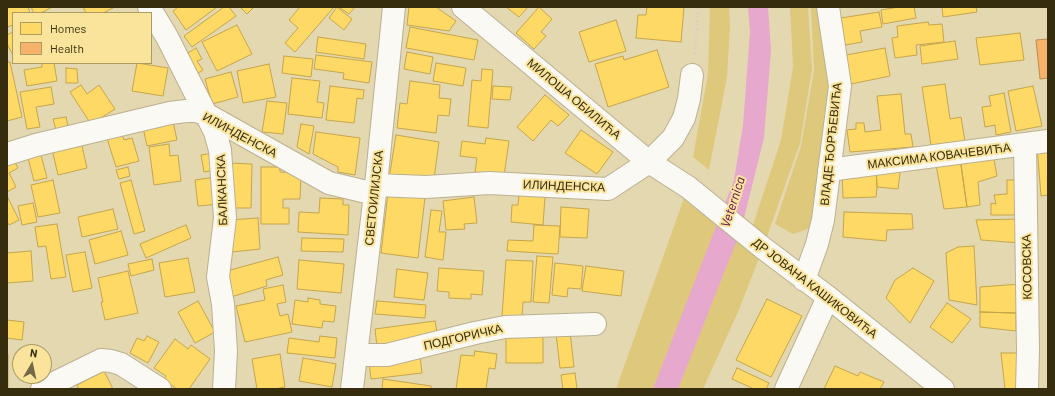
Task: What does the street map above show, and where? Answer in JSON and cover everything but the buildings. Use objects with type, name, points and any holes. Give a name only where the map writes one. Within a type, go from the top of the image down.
[{"type":"street","name":"БАЛКАНСКА","points":[[149,7],[167,37],[215,132],[220,150],[225,218],[218,277],[223,304],[226,351],[224,389]]},
{"type":"street","name":"СВЕТОИЛИЈСКА","points":[[352,389],[394,7]]},
{"type":"street","name":"МИЛОША ОБИЛИЋА","points":[[463,7],[649,162],[688,187]]},
{"type":"street","name":"ВЛАДЕ ЂОРЂЕВИЋА","points":[[804,280],[817,244],[823,220],[840,86],[828,7]]},
{"type":"street","name":"ИЛИНДЕНСКА","points":[[7,154],[36,145],[170,113],[195,111],[206,114],[329,183],[375,189],[489,183],[608,190],[649,162],[673,138],[684,118],[689,99],[692,75]]},
{"type":"street","name":"МАКСИМА КОВАЧЕВИЋА","points":[[829,170],[1048,141]]},
{"type":"street","name":"КОСОВСКА","points":[[1025,144],[1028,350],[1027,389]]},
{"type":"street","name":"ДР ЈОВАНА КАШИКОВИЋА","points":[[688,187],[763,248],[828,297],[943,389]]},
{"type":"street","points":[[786,389],[828,297]]},
{"type":"street","name":"ПОДГОРИЧКА","points":[[356,355],[387,355],[505,327],[595,324]]},
{"type":"street","points":[[42,389],[102,360],[121,364],[160,389]]},
{"type":"path","points":[[692,75],[696,45],[698,7]]},
{"type":"shaded area","points":[[710,7],[729,7],[730,27],[727,77],[709,170],[693,157],[708,74]]},
{"type":"shaded area","points":[[790,7],[808,7],[812,69],[800,143],[763,248],[738,312],[703,389],[616,389],[688,187],[750,234],[781,140],[793,67]]},
{"type":"shaded area","points":[[811,7],[817,7],[830,85],[814,218],[808,229],[793,234],[775,224],[801,146],[814,70]]},
{"type":"water","name":"Veternica","points":[[748,7],[768,7],[771,50],[764,138],[741,230],[678,389],[653,389],[734,180],[743,125],[750,32]]}]
